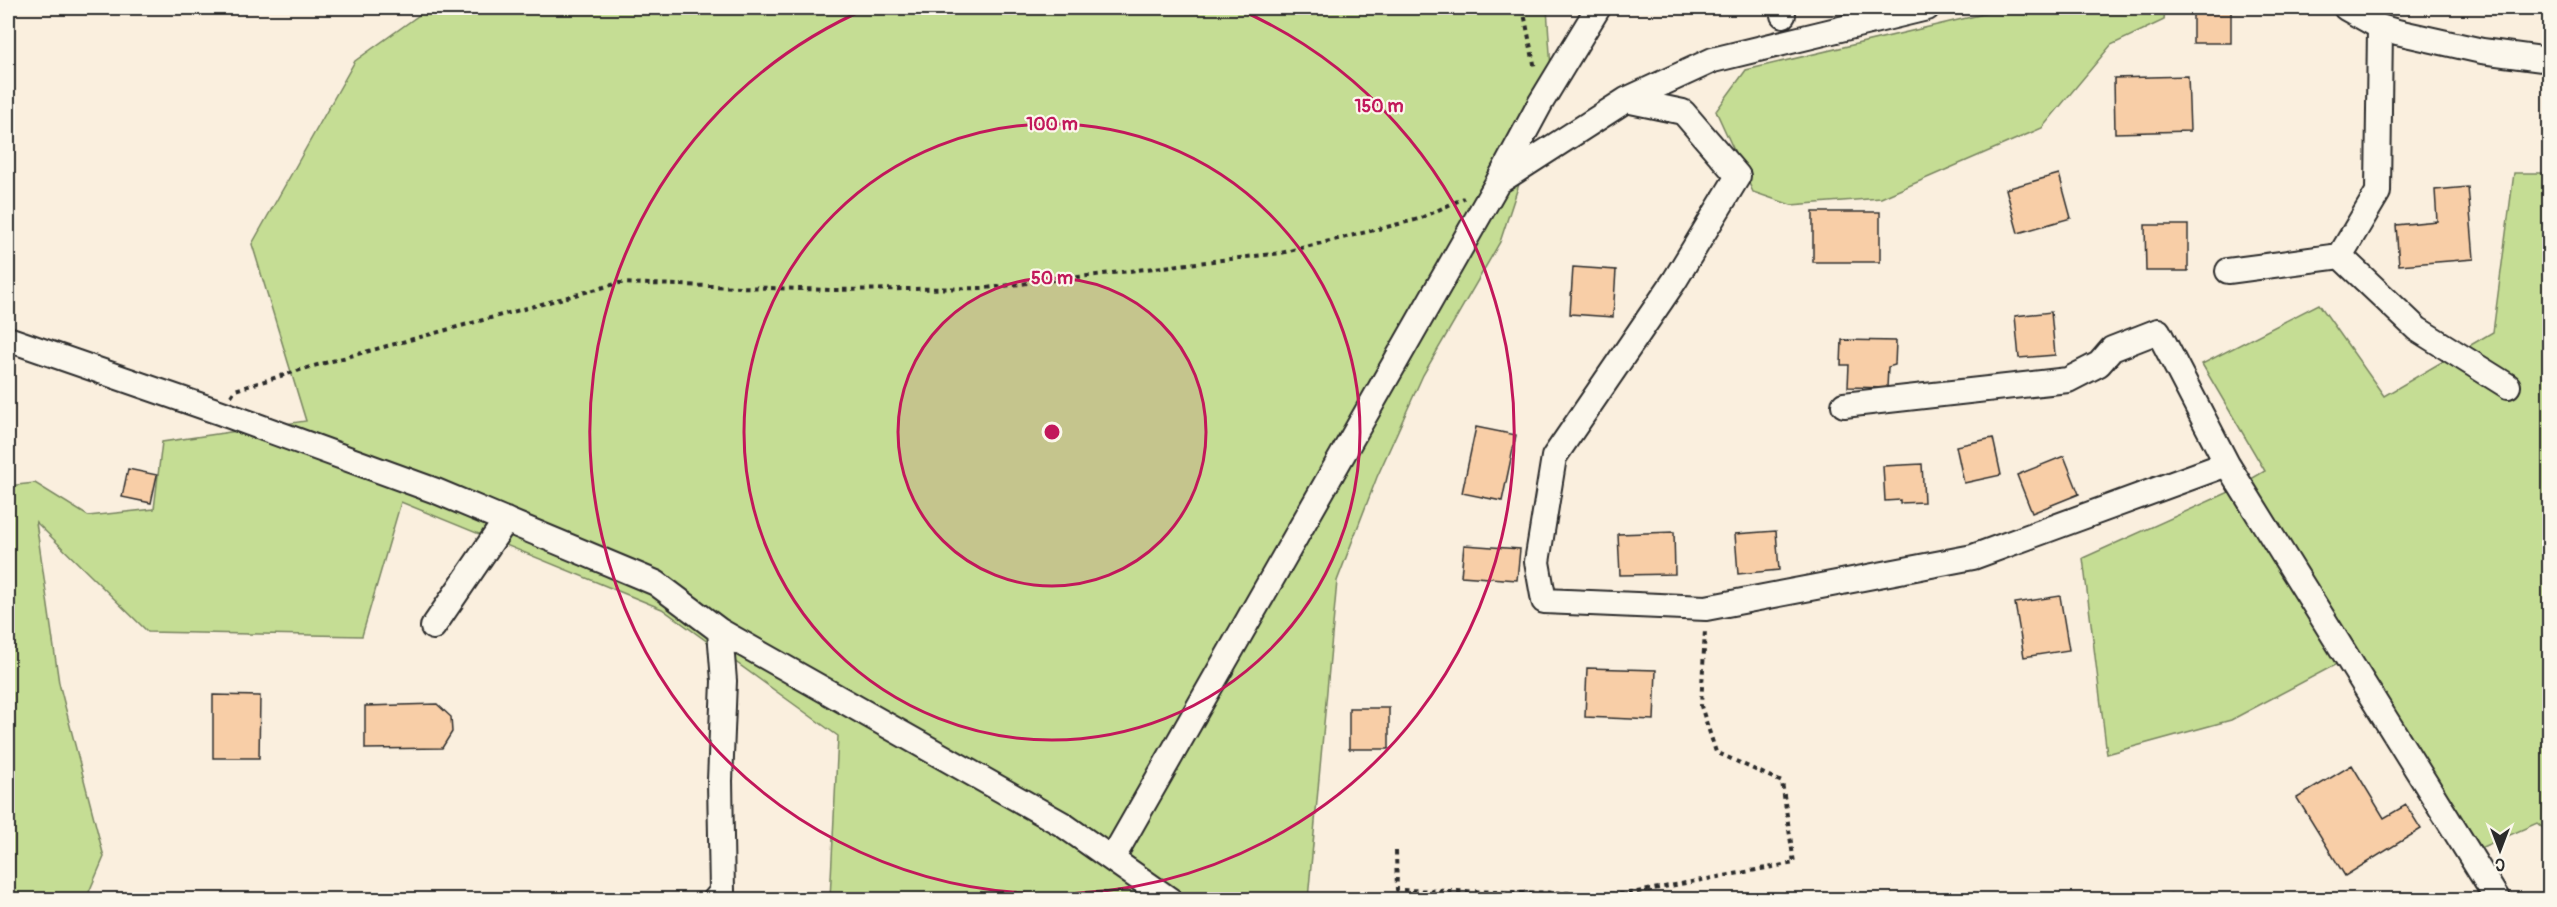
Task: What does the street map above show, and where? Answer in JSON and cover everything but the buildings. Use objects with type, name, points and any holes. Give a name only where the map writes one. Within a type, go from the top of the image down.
[{"type":"street","points":[[1112,859],[1498,182],[1541,102],[1598,8]]},
{"type":"street","points":[[1498,182],[1626,100],[1713,60],[1927,8]]},
{"type":"street","points":[[2346,8],[2380,27],[2482,51],[2550,60]]},
{"type":"street","points":[[2340,256],[2378,192],[2380,27]]},
{"type":"street","points":[[1626,100],[1683,112],[1738,176],[1675,280],[1554,457],[1537,562],[1544,601],[1706,608],[1972,557],[2227,464]]},
{"type":"street","points":[[2228,271],[2340,256]]},
{"type":"street","points":[[2340,256],[2417,329],[2508,386]]},
{"type":"street","points":[[1844,405],[2068,380],[2099,364],[2112,349],[2158,331],[2227,464],[2498,900]]},
{"type":"street","points":[[8,339],[219,412],[436,491],[656,583],[720,631],[1062,824],[1170,900]]},
{"type":"street","points":[[433,627],[506,520]]},
{"type":"street","points":[[715,900],[722,892],[720,781],[724,681],[720,631]]},
{"type":"path","points":[[1523,8],[1541,102]]},
{"type":"path","points":[[219,412],[235,390],[310,367],[619,283],[831,290],[986,288],[1281,253],[1419,219],[1498,182]]},
{"type":"path","points":[[1396,851],[1397,890],[1626,894],[1794,863],[1782,782],[1716,752],[1701,706],[1706,608]]},
{"type":"green space","points":[[429,8],[1547,8],[1552,84],[1500,242],[1423,375],[1377,477],[1337,581],[1308,899],[830,899],[838,736],[662,609],[401,502],[362,636],[148,632],[36,522],[59,683],[104,857],[86,899],[8,900],[8,486],[35,483],[88,516],[154,509],[162,442],[306,421],[252,244],[355,61]]},
{"type":"green space","points":[[2009,8],[2165,8],[2164,20],[2111,45],[2042,128],[1881,198],[1791,205],[1753,192],[1716,111],[1746,70]]},
{"type":"green space","points":[[2514,173],[2549,173],[2549,833],[2537,823],[2471,852],[2346,659],[2231,720],[2107,754],[2083,558],[2227,493],[2265,471],[2202,364],[2319,304],[2384,396],[2493,332]]}]
